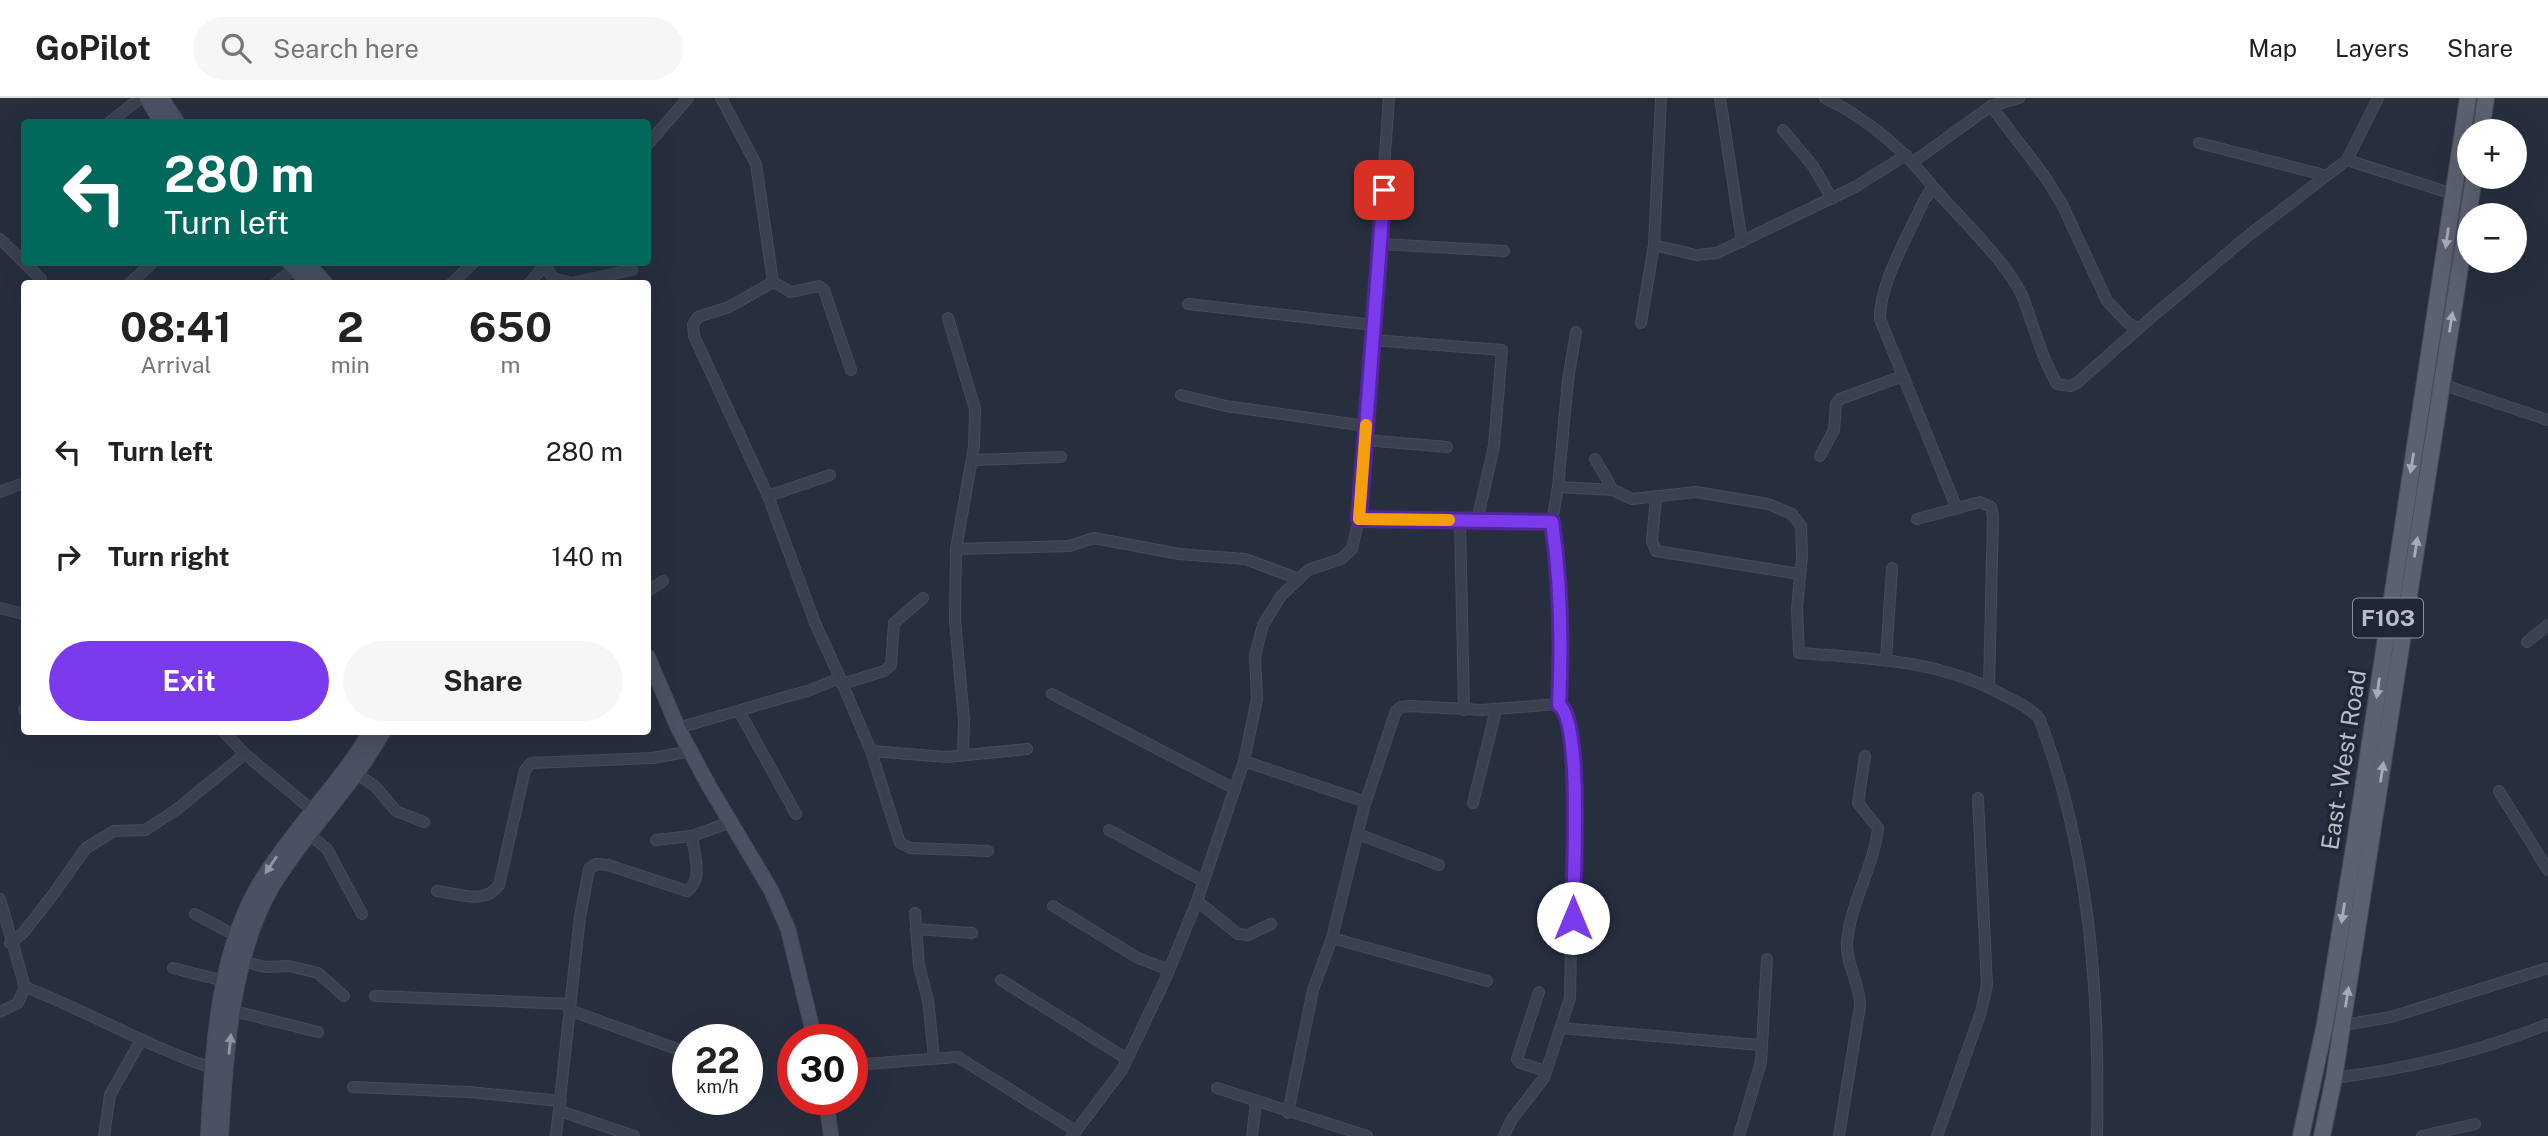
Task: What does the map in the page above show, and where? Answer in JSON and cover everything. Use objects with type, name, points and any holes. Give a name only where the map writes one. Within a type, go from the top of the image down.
[{"type":"main road","points":[[147,98],[159,119]]},
{"type":"main road","points":[[161,98],[175,119]]},
{"type":"main road","name":"East - West Road","points":[[2301,1136],[2325,1024],[2354,849],[2468,98]]},
{"type":"main road","points":[[2483,119],[2486,98]]},
{"type":"main road","name":"East - West Road","points":[[2322,1136],[2343,1025],[2472,189]]},
{"type":"main road","points":[[299,266],[320,280]]},
{"type":"main road","points":[[651,664],[678,728],[771,890],[789,929],[811,1024]]},
{"type":"main road","points":[[220,1136],[224,981],[236,936],[262,880],[312,810],[356,756],[368,735]]},
{"type":"main road","points":[[208,1136],[242,961],[260,910],[309,834],[357,775],[381,735]]},
{"type":"main road","points":[[828,1115],[831,1136]]},
{"type":"street","points":[[114,119],[140,98]]},
{"type":"street","points":[[651,141],[688,98]]},
{"type":"street","points":[[721,98],[756,164],[772,282]]},
{"type":"street","points":[[868,1064],[934,1058],[964,1060],[1074,1133],[1127,1059],[1169,970],[1197,901],[1244,761],[1257,699],[1255,656],[1263,625],[1280,597],[1308,570],[1341,559],[1352,550],[1359,519],[1381,244],[1389,98]]},
{"type":"street","points":[[1641,323],[1654,245],[1661,98]]},
{"type":"street","points":[[1720,98],[1742,242]]},
{"type":"street","points":[[1825,98],[1886,135],[1910,158],[2011,276],[2024,300],[2047,368],[2057,384],[2070,386],[2077,383],[2138,328],[2324,175],[2347,160],[2378,98]]},
{"type":"street","points":[[1654,245],[1704,256],[1742,242],[1910,158],[1997,103],[2019,98]]},
{"type":"street","points":[[1997,103],[2062,204],[2077,233],[2091,272],[2107,301],[2129,324],[2138,328]]},
{"type":"street","points":[[1783,130],[1813,166],[1832,199]]},
{"type":"street","points":[[2199,143],[2324,175]]},
{"type":"street","points":[[2347,160],[2453,194]]},
{"type":"street","points":[[1933,187],[1924,200],[1879,305],[1880,319],[1957,509]]},
{"type":"street","points":[[0,239],[21,259]]},
{"type":"street","points":[[1381,244],[1504,251]]},
{"type":"street","points":[[28,266],[41,279]]},
{"type":"street","points":[[133,280],[149,266]]},
{"type":"street","points":[[279,280],[294,266]]},
{"type":"street","points":[[454,280],[470,266]]},
{"type":"street","points":[[532,280],[544,266]]},
{"type":"street","points":[[547,266],[552,278],[560,280]]},
{"type":"street","points":[[585,280],[632,270]]},
{"type":"street","points":[[772,282],[790,292],[819,286],[824,290],[851,370]]},
{"type":"street","points":[[772,282],[729,307],[698,317],[693,325],[694,336],[710,376],[768,496],[815,623],[871,751],[900,844],[910,848],[988,851]]},
{"type":"street","points":[[1188,304],[1374,325]]},
{"type":"street","points":[[948,318],[975,409],[972,460],[956,549],[955,620],[964,720],[963,755]]},
{"type":"street","points":[[1504,1136],[1512,1119],[1540,1086],[1561,1028],[1573,984],[1575,751],[1566,714],[1559,705],[1562,654],[1559,579],[1552,522],[1558,487],[1567,380],[1576,332]]},
{"type":"street","points":[[1373,340],[1502,350],[1494,446],[1477,521]]},
{"type":"street","points":[[1820,456],[1834,430],[1836,404],[1840,399],[1903,376]]},
{"type":"street","points":[[2441,384],[2548,420]]},
{"type":"street","points":[[1181,395],[1226,406],[1366,426]]},
{"type":"street","points":[[1365,440],[1447,447]]},
{"type":"street","points":[[972,460],[1061,457]]},
{"type":"street","points":[[1595,459],[1613,490]]},
{"type":"street","points":[[768,496],[830,475]]},
{"type":"street","points":[[0,492],[21,484]]},
{"type":"street","points":[[1558,487],[1613,490],[1632,499],[1696,492],[1728,495],[1768,504],[1792,514],[1801,526],[1799,653],[1886,659],[1926,666],[1989,687],[2032,710],[2039,718],[2070,824],[2089,928],[2098,1086],[2097,1136]]},
{"type":"street","points":[[1656,497],[1652,541],[1656,551],[1799,574]]},
{"type":"street","points":[[1917,519],[1985,502],[1993,516],[1989,687]]},
{"type":"street","points":[[1359,519],[1552,522]]},
{"type":"street","points":[[1460,520],[1464,710]]},
{"type":"street","points":[[956,549],[1069,546],[1101,539],[1179,554],[1245,559],[1299,579]]},
{"type":"street","points":[[1886,659],[1892,568]]},
{"type":"street","points":[[651,589],[663,582]]},
{"type":"street","points":[[678,728],[884,671],[891,665],[894,623],[923,598]]},
{"type":"street","points":[[0,608],[21,613]]},
{"type":"street","points":[[2527,642],[2548,625]]},
{"type":"street","points":[[1052,694],[1234,789]]},
{"type":"street","points":[[1288,1112],[1313,990],[1332,938],[1366,802],[1396,711],[1410,706],[1496,710],[1559,705]]},
{"type":"street","points":[[1472,803],[1496,710]]},
{"type":"street","points":[[740,711],[796,814]]},
{"type":"street","points":[[229,735],[245,754],[312,810]]},
{"type":"street","points":[[871,751],[963,755],[1027,749]]},
{"type":"street","points":[[437,891],[484,898],[492,895],[499,885],[525,770],[531,763],[653,758],[691,751]]},
{"type":"street","points":[[10,943],[23,933],[86,848],[114,831],[136,833],[145,830],[176,810],[245,754]]},
{"type":"street","points":[[1839,1136],[1860,1006],[1860,986],[1850,965],[1847,942],[1878,828],[1858,803],[1865,756]]},
{"type":"street","points":[[1244,761],[1366,802]]},
{"type":"street","points":[[357,775],[375,786],[397,811],[424,822]]},
{"type":"street","points":[[2499,791],[2548,870]]},
{"type":"street","points":[[1937,1136],[1981,1012],[1987,985],[1978,798]]},
{"type":"street","points":[[656,840],[692,836],[731,822]]},
{"type":"street","points":[[1109,830],[1203,881]]},
{"type":"street","points":[[309,834],[331,855],[362,914]]},
{"type":"street","points":[[1358,834],[1439,865]]},
{"type":"street","points":[[556,1136],[589,869],[596,864],[608,865],[687,891],[696,882],[697,875],[692,836]]},
{"type":"street","points":[[0,899],[10,943],[25,987],[18,1003],[0,1012]]},
{"type":"street","points":[[1197,901],[1238,934],[1248,935],[1271,924]]},
{"type":"street","points":[[1054,906],[1138,958],[1169,970]]},
{"type":"street","points":[[915,913],[934,1058]]},
{"type":"street","points":[[195,915],[236,936]]},
{"type":"street","points":[[916,929],[972,933]]},
{"type":"street","points":[[1332,938],[1487,981]]},
{"type":"street","points":[[1739,1136],[1761,1062],[1768,959]]},
{"type":"street","points":[[242,961],[265,967],[289,966],[318,973],[344,996]]},
{"type":"street","points":[[173,968],[224,981]]},
{"type":"street","points":[[2343,1025],[2391,1017],[2548,968]]},
{"type":"street","points":[[1001,980],[1127,1059]]},
{"type":"street","points":[[25,987],[70,1004],[141,1040],[221,1071]]},
{"type":"street","points":[[1539,992],[1517,1059],[1520,1063],[1546,1071]]},
{"type":"street","points":[[375,996],[570,1007],[672,1047]]},
{"type":"street","points":[[234,1011],[318,1032]]},
{"type":"street","points":[[2334,1078],[2412,1064],[2514,1038],[2548,1024]]},
{"type":"street","points":[[1561,1028],[1761,1045]]},
{"type":"street","points":[[104,1136],[110,1095],[141,1040]]},
{"type":"street","points":[[353,1087],[468,1092],[561,1106],[634,1136]]},
{"type":"street","points":[[1217,1088],[1367,1136]]},
{"type":"street","points":[[1252,1136],[1256,1102]]},
{"type":"street","points":[[2428,1135],[2475,1124]]},
{"type":"slow traffic","points":[[1366,425],[1359,519],[1449,520]]},
{"type":"route","points":[[1384,190],[1359,519],[1552,522],[1558,566],[1562,654],[1559,705],[1566,714],[1575,751],[1573,918]]}]
